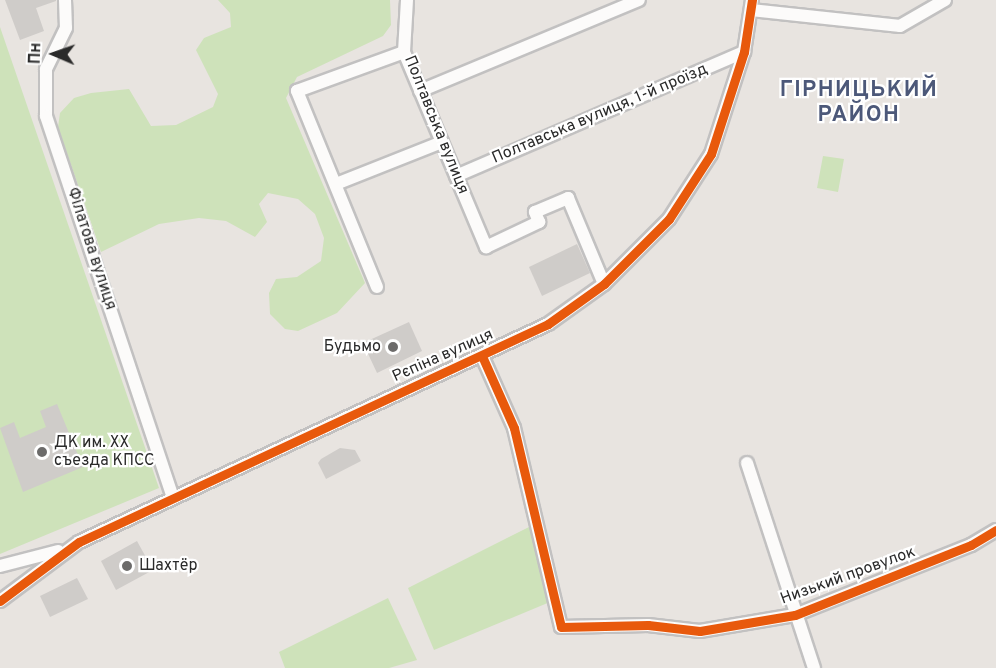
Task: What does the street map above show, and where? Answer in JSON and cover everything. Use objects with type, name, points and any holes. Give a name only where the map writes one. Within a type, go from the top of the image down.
[{"type":"street","name":"Філатова вулиця","points":[[65,0],[66,28],[46,69],[46,116],[173,497]]},
{"type":"street","name":"Полтавська вулиця","points":[[407,0],[404,52],[486,247],[539,222],[535,212],[568,198],[604,284]]},
{"type":"street","points":[[420,91],[639,0]]},
{"type":"street","points":[[751,5],[900,26],[945,0]]},
{"type":"street","name":"Рєпіна вулиця","points":[[0,601],[79,542],[548,324],[604,284],[669,219],[711,154],[744,52],[751,5]]},
{"type":"street","points":[[377,287],[297,90],[404,52]]},
{"type":"street","name":"Полтавська вулиця, 1-й проїзд","points":[[456,176],[744,52]]},
{"type":"street","points":[[336,184],[442,142]]},
{"type":"street","name":"Низький провулок","points":[[482,356],[514,428],[561,627],[648,625],[700,632],[796,615],[971,545],[996,530]]},
{"type":"street","points":[[747,463],[814,668]]},
{"type":"street","points":[[0,566],[39,560],[79,542]]},
{"type":"green space","points":[[218,0],[390,0],[391,25],[383,36],[297,77],[286,98],[365,283],[337,313],[298,331],[285,329],[270,314],[269,293],[276,279],[297,277],[321,261],[324,238],[315,214],[298,199],[268,193],[259,204],[267,222],[255,237],[226,221],[199,218],[159,224],[101,252],[58,127],[60,113],[74,98],[91,93],[129,89],[151,126],[176,125],[213,107],[218,94],[196,50],[204,38],[231,27],[230,13]]},
{"type":"green space","points":[[0,27],[159,488],[0,554]]},
{"type":"green space","points":[[823,156],[844,159],[838,192],[817,188]]},
{"type":"green space","points":[[531,526],[550,602],[434,650],[408,588]]},
{"type":"green space","points":[[388,598],[417,660],[389,668],[285,668],[279,652]]},
{"type":"building","points":[[5,0],[56,1],[36,8],[44,31],[20,40]]},
{"type":"building","points":[[577,244],[590,273],[542,296],[529,267]]},
{"type":"building","name":"Будьмо","points":[[409,322],[422,351],[377,373],[363,343]]},
{"type":"building","name":"ДК им. XX съезда КПСС","points":[[57,404],[83,467],[23,492],[0,428],[14,422],[20,438],[46,427],[40,411]]},
{"type":"building","points":[[340,448],[355,450],[361,461],[326,479],[318,463],[321,459]]},
{"type":"building","name":"Шахтёр","points":[[137,541],[153,570],[116,590],[101,561]]},
{"type":"building","points":[[77,578],[88,599],[50,617],[40,596]]},
{"type":"cycle path","points":[[0,601],[79,542],[548,324],[604,284],[669,219],[711,154],[744,52],[752,0]]},
{"type":"cycle path","points":[[482,356],[514,428],[561,627],[648,625],[700,631],[795,615],[971,545],[996,530]]},
{"type":"place","name":"Будьмо","points":[[393,347]]},
{"type":"place","name":"ДК им. XX съезда КПСС","points":[[42,452]]},
{"type":"place","name":"Шахтёр","points":[[127,566]]},
{"type":"district","name":"ГІРНИЦЬКИЙ РАЙОН","points":[[859,102]]}]
